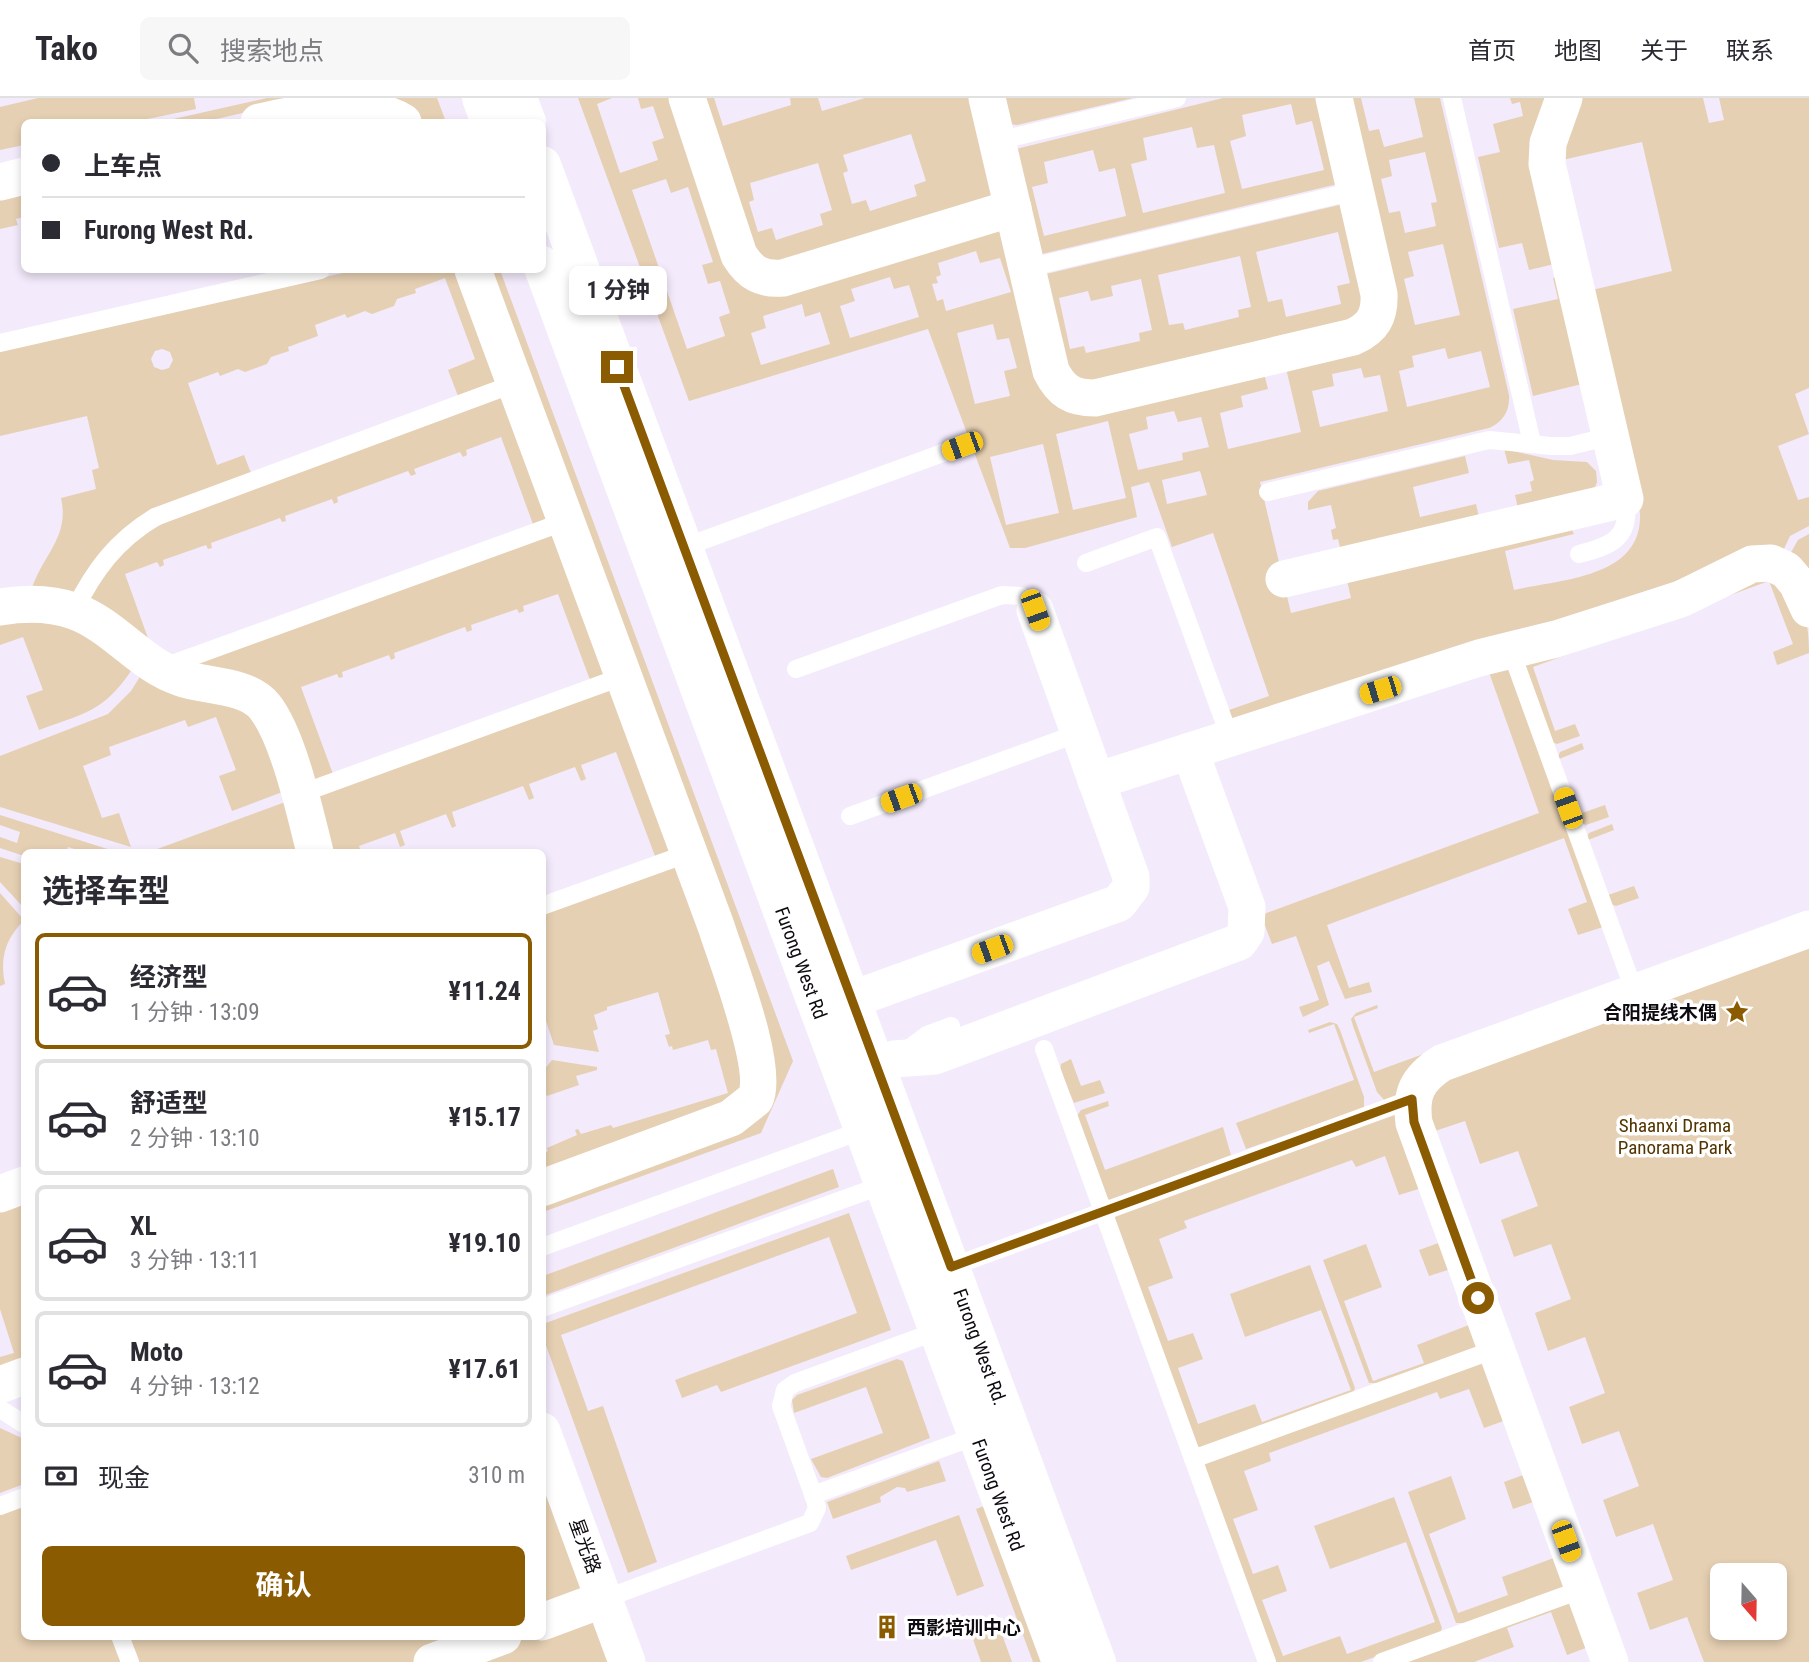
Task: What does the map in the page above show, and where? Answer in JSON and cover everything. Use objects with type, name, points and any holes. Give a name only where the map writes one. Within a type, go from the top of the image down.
[{"type":"main road","points":[[481,98],[489,119]]},
{"type":"main road","points":[[517,98],[526,119]]},
{"type":"main road","points":[[546,177],[668,553]]},
{"type":"main road","name":"Furong West Rd","points":[[546,273],[668,553],[835,1006],[871,1067],[863,1130],[1060,1662]]},
{"type":"main road","name":"Furong West Rd.","points":[[871,1067],[951,1267],[1097,1662]]},
{"type":"street","points":[[687,98],[739,255],[746,267],[756,275],[769,279],[783,278],[1013,208]]},
{"type":"street","points":[[988,98],[1051,371],[1057,384],[1080,398],[1108,395],[1353,337],[1365,331],[1375,321],[1380,308],[1379,293],[1334,98]]},
{"type":"street","points":[[1284,579],[1625,499],[1547,164],[1548,143],[1564,98]]},
{"type":"street","points":[[273,119],[318,109],[352,106],[369,108],[395,119]]},
{"type":"street","points":[[0,182],[21,177]]},
{"type":"street","points":[[474,273],[733,978],[758,1064],[759,1087],[747,1108],[731,1118],[546,1187]]},
{"type":"street","points":[[1096,781],[1681,599],[1742,567],[1762,562],[1779,565],[1792,575],[1809,609]]},
{"type":"street","points":[[0,607],[32,604],[74,611],[108,628],[158,669],[183,679],[237,691],[260,701],[272,718],[299,794],[314,849]]},
{"type":"street","points":[[835,1006],[1119,903],[1131,887],[1131,877],[1035,610]]},
{"type":"street","points":[[871,1067],[935,1056],[1239,942],[1246,932],[1247,907],[1190,751]]},
{"type":"street","points":[[1610,1662],[1414,1122],[1412,1099],[1415,1087],[1426,1073],[1441,1063],[1809,929]]},
{"type":"street","points":[[0,1194],[21,1186]]},
{"type":"street","points":[[0,1385],[21,1377]]},
{"type":"street","name":"星光路","points":[[546,1442],[627,1662]]},
{"type":"street","points":[[546,1621],[604,1600]]},
{"type":"street","points":[[432,1662],[492,1640]]},
{"type":"lane","points":[[998,141],[1178,98]]},
{"type":"lane","points":[[1452,98],[1532,443]]},
{"type":"lane","points":[[1027,268],[1355,191]]},
{"type":"lane","points":[[0,343],[308,273]]},
{"type":"lane","points":[[74,611],[89,581],[108,554],[129,533],[155,517],[516,383]]},
{"type":"lane","points":[[1268,492],[1489,440],[1570,446],[1611,436]]},
{"type":"lane","points":[[668,553],[962,446]]},
{"type":"lane","points":[[1579,554],[1602,549],[1621,534],[1628,516],[1625,499]]},
{"type":"lane","points":[[158,669],[566,521]]},
{"type":"lane","points":[[1086,563],[1157,537],[1230,738]]},
{"type":"lane","points":[[796,670],[1002,595],[1021,596],[1035,610]]},
{"type":"lane","points":[[1511,651],[1635,993]]},
{"type":"lane","points":[[299,794],[624,676]]},
{"type":"lane","points":[[850,816],[1079,733]]},
{"type":"lane","points":[[546,905],[689,853]]},
{"type":"lane","points":[[871,1067],[927,1035],[951,1026]]},
{"type":"lane","points":[[1044,1049],[1267,1662]]},
{"type":"lane","points":[[951,1267],[1412,1099]]},
{"type":"lane","points":[[546,1246],[863,1130]]},
{"type":"lane","points":[[546,1307],[883,1185]]},
{"type":"lane","points":[[604,1600],[803,1527],[814,1517],[817,1508],[781,1406],[785,1390],[795,1383],[937,1331]]},
{"type":"lane","points":[[1193,1459],[1496,1349]]},
{"type":"lane","points":[[0,1409],[21,1422]]},
{"type":"lane","points":[[813,1495],[976,1436]]},
{"type":"lane","points":[[0,1506],[21,1498]]},
{"type":"lane","points":[[1382,1662],[1583,1589]]},
{"type":"lane","points":[[122,1640],[130,1662]]},
{"type":"green space","points":[[38,98],[194,98],[196,109],[148,119],[21,119],[21,146],[0,150],[0,107]]},
{"type":"green space","points":[[267,98],[310,98],[216,119],[173,119]]},
{"type":"green space","points":[[383,98],[437,98],[445,119],[420,119]]},
{"type":"green space","points":[[578,98],[612,98],[597,104],[620,173],[658,160],[652,142],[664,138],[653,106],[641,109],[638,98],[677,98],[740,276],[998,223],[1048,388],[1370,340],[1343,98],[1361,98],[1369,131],[1379,129],[1384,147],[1423,137],[1414,98],[1440,98],[1509,395],[1507,411],[1498,423],[1489,428],[1260,482],[1291,613],[1351,598],[1346,576],[1572,530],[1574,534],[1505,551],[1514,590],[1575,578],[1614,563],[1628,551],[1637,535],[1640,513],[1588,291],[1672,271],[1642,142],[1558,161],[1576,98],[1703,98],[1709,123],[1724,120],[1719,98],[1809,98],[1809,388],[1795,394],[1809,434],[1778,446],[1798,500],[1809,497],[1809,526],[1790,536],[1782,553],[1736,561],[1235,728],[1229,710],[1269,696],[1213,533],[1172,547],[1149,482],[1131,487],[1137,517],[1025,548],[1010,548],[928,329],[689,401]],"holes":[[[1425,152],[1437,202],[1431,203],[1436,226],[1405,233],[1400,211],[1389,213],[1381,179],[1392,176],[1389,160]],[[666,179],[671,193],[688,187],[713,262],[702,265],[708,284],[720,281],[730,313],[719,317],[725,336],[687,349],[632,190]],[[1443,244],[1460,315],[1415,325],[1404,279],[1414,276],[1408,252]],[[976,251],[980,263],[1000,258],[1011,292],[946,311],[943,299],[937,301],[932,284],[938,283],[936,277],[941,275],[938,263]],[[890,277],[894,289],[909,285],[919,317],[850,338],[840,306],[855,301],[851,289]],[[802,304],[805,317],[820,312],[830,344],[761,365],[751,333],[766,328],[763,316]],[[993,324],[997,340],[1009,338],[1017,368],[1004,371],[1010,396],[975,404],[957,333]],[[1445,348],[1448,359],[1481,351],[1490,387],[1407,407],[1399,371],[1414,367],[1412,356]],[[1285,364],[1301,432],[1228,449],[1220,413],[1243,407],[1241,396],[1268,389],[1263,369]],[[1361,368],[1364,378],[1380,375],[1388,411],[1320,427],[1312,391],[1334,386],[1332,374]],[[1174,411],[1178,422],[1201,417],[1209,447],[1182,453],[1183,460],[1138,470],[1129,434],[1148,429],[1146,417]],[[1108,421],[1126,498],[1073,510],[1056,434]],[[1043,444],[1059,513],[1006,525],[990,457]],[[1200,471],[1207,495],[1167,504],[1162,480]]]},
{"type":"green space","points":[[698,98],[714,98],[723,126],[791,105],[790,98],[818,98],[822,111],[865,98],[977,98],[1000,193],[762,267]],"holes":[[[911,134],[926,181],[914,185],[917,196],[870,211],[866,200],[852,204],[843,173],[848,171],[843,155]],[[818,163],[832,210],[820,214],[823,225],[776,240],[772,228],[758,232],[749,202],[754,200],[750,183]]]},
{"type":"green space","points":[[997,98],[1133,98],[1017,125],[1009,124]]},
{"type":"green space","points":[[1223,98],[1322,98],[1338,184],[1042,254],[1016,149]],"holes":[[[1291,104],[1296,125],[1312,121],[1324,170],[1242,189],[1230,141],[1246,136],[1242,115]],[[1192,127],[1197,148],[1214,145],[1225,193],[1143,213],[1131,164],[1147,160],[1143,138]],[[1093,150],[1099,172],[1115,168],[1126,216],[1044,236],[1032,187],[1048,183],[1044,162]]]},
{"type":"green space","points":[[1510,98],[1553,98],[1559,263],[1529,270],[1522,243],[1499,248],[1478,157],[1500,152],[1493,124],[1523,116],[1520,102],[1512,104]]},
{"type":"green space","points":[[21,191],[21,218],[16,219],[18,225],[0,229],[0,195]]},
{"type":"green space","points":[[1339,205],[1344,206],[1366,317],[1074,386],[1042,278],[1046,274]],"holes":[[[1338,232],[1350,283],[1337,286],[1341,304],[1286,317],[1282,299],[1268,302],[1256,252]],[[1240,256],[1251,307],[1238,310],[1239,317],[1185,330],[1183,323],[1169,325],[1158,275]],[[1141,279],[1152,330],[1139,333],[1140,341],[1086,353],[1084,346],[1070,349],[1059,298],[1088,291],[1091,301],[1113,296],[1111,286]]]},
{"type":"green space","points":[[343,273],[460,273],[500,381],[458,396],[448,370],[475,359],[445,278],[415,289],[416,293],[397,299],[394,306],[372,314],[365,311],[347,318],[345,314],[315,325],[318,336],[288,347],[289,351],[271,357],[267,364],[245,372],[238,369],[220,376],[218,372],[188,383],[217,465],[244,455],[251,473],[170,503],[127,528],[107,546],[89,568],[72,596],[31,591],[62,524],[61,498],[96,489],[92,470],[99,468],[87,416],[0,436],[0,351]],"holes":[[[162,349],[170,352],[173,360],[169,368],[162,370],[154,367],[151,359],[155,351]]]},
{"type":"green space","points":[[488,273],[501,273],[793,1061],[761,1133],[546,1211],[546,1200],[761,1112]]},
{"type":"green space","points":[[1562,276],[1586,383],[1533,396],[1513,309],[1558,299],[1553,278]]},
{"type":"green space","points":[[506,395],[551,517],[533,524],[501,437],[466,450],[467,455],[463,457],[460,452],[414,469],[416,474],[411,476],[408,471],[337,497],[338,502],[334,504],[332,499],[285,516],[286,521],[282,522],[280,518],[211,543],[212,548],[208,549],[206,545],[163,560],[164,565],[160,567],[157,562],[125,574],[149,641],[86,602],[122,553],[156,527],[172,519]]},
{"type":"green space","points":[[1504,449],[1553,460],[1587,462],[1596,471],[1597,482],[1594,490],[1519,513],[1515,495],[1532,491],[1530,482],[1534,480],[1529,460],[1508,464]]},
{"type":"green space","points":[[1465,456],[1469,473],[1413,487],[1420,517],[1476,504],[1480,522],[1342,555],[1338,539],[1333,540],[1331,530],[1336,528],[1331,505],[1308,510],[1308,502],[1318,491]]},
{"type":"green space","points":[[556,532],[609,674],[590,680],[558,594],[523,606],[524,611],[519,613],[517,609],[471,625],[472,630],[467,632],[465,627],[394,653],[395,658],[391,660],[389,655],[342,672],[343,677],[339,678],[337,674],[301,687],[333,774],[310,783],[291,728],[187,667]]},
{"type":"green space","points":[[1809,534],[1809,588],[1789,556],[1798,540]]},
{"type":"green space","points":[[1754,571],[1780,587],[1797,602],[1806,621],[1809,653],[1777,665],[1773,652],[1793,644],[1769,581],[1533,667],[1555,731],[1575,724],[1580,736],[1557,744],[1552,742],[1523,659]]},
{"type":"green space","points":[[0,620],[69,623],[133,668],[123,683],[103,702],[81,715],[39,730],[26,696],[43,690],[23,637],[0,645]]},
{"type":"green space","points":[[1507,663],[1626,988],[1385,1101],[1377,1092],[1353,1026],[1351,1019],[1356,1013],[1377,1005],[1378,1008],[1354,1017],[1374,1072],[1622,982],[1603,927],[1578,935],[1568,909],[1587,902],[1564,838],[1327,925],[1349,988],[1369,982],[1372,992],[1345,999],[1329,961],[1317,966],[1329,1005],[1303,1017],[1299,1007],[1319,1000],[1296,936],[1272,944],[1261,915],[1539,813],[1486,664]]},
{"type":"green space","points":[[141,675],[253,712],[285,791],[232,811],[219,776],[236,770],[216,717],[188,727],[185,720],[109,747],[111,755],[83,766],[102,818],[119,813],[131,847],[0,807],[0,756],[108,714],[131,691]]},
{"type":"green space","points":[[614,688],[674,849],[655,856],[616,752],[581,765],[586,779],[581,781],[575,767],[529,784],[534,798],[529,800],[523,786],[452,812],[456,826],[452,828],[446,814],[400,831],[405,845],[400,847],[395,833],[359,846],[360,849],[327,849],[314,797]]},
{"type":"green space","points":[[1582,743],[1584,749],[1559,759],[1579,814],[1605,805],[1609,817],[1586,825],[1582,823],[1558,757],[1560,752]]},
{"type":"green space","points":[[288,801],[300,849],[157,849]]},
{"type":"green space","points":[[0,815],[108,849],[21,849],[21,855],[0,848],[0,837],[17,843],[20,832],[0,825]]},
{"type":"green space","points":[[1612,824],[1614,830],[1588,840],[1608,895],[1634,886],[1639,898],[1616,906],[1611,904],[1587,838],[1589,833]]},
{"type":"green space","points":[[0,857],[21,863],[21,905],[0,882]]},
{"type":"green space","points":[[679,864],[744,1064],[741,1096],[546,1173],[547,1148],[577,1135],[575,1130],[578,1129],[581,1134],[611,1125],[613,1128],[728,1093],[716,1049],[711,1050],[708,1040],[673,1050],[672,1046],[669,1047],[665,1035],[670,1034],[658,992],[607,1007],[607,1010],[594,1015],[598,1029],[593,1031],[599,1052],[554,1045],[546,1021],[546,913]]},
{"type":"green space","points":[[0,893],[21,917],[21,924],[8,942],[3,965],[5,984],[0,986]]},
{"type":"green space","name":"Shaanxi Drama Panorama Park","points":[[1809,937],[1809,1662],[1704,1662],[1687,1617],[1650,1630],[1637,1593],[1673,1580],[1653,1524],[1616,1537],[1603,1500],[1639,1486],[1619,1431],[1582,1444],[1569,1407],[1605,1393],[1585,1337],[1548,1351],[1535,1313],[1571,1299],[1551,1244],[1514,1257],[1501,1220],[1538,1206],[1518,1151],[1480,1164],[1465,1121],[1435,1131],[1422,1122],[1422,1090]]},
{"type":"green space","points":[[1330,1022],[1337,1024],[1340,1030],[1364,1097],[1364,1108],[1246,1149],[1236,1123],[1354,1080],[1334,1024],[1309,1033],[1308,1030]]},
{"type":"green space","points":[[1071,1059],[1081,1086],[1100,1080],[1105,1093],[1074,1103],[1060,1070],[1061,1064]]},
{"type":"green space","points":[[552,1060],[597,1067],[597,1070],[576,1076],[579,1085],[547,1096],[546,1067]]},
{"type":"green space","points":[[1108,1101],[1109,1106],[1085,1115],[1105,1170],[1223,1127],[1231,1155],[1110,1200],[1106,1198],[1077,1116],[1081,1110]]},
{"type":"green space","points":[[1397,1112],[1404,1117],[1484,1341],[1482,1346],[1382,1383],[1369,1383],[1323,1260],[1366,1244],[1382,1287],[1344,1301],[1373,1381],[1424,1363],[1417,1345],[1474,1323],[1454,1268],[1429,1276],[1419,1250],[1444,1241],[1425,1187],[1399,1195],[1385,1156],[1356,1167],[1352,1160],[1184,1221],[1187,1228],[1159,1239],[1173,1278],[1148,1287],[1168,1341],[1193,1333],[1203,1359],[1178,1368],[1198,1424],[1255,1404],[1262,1422],[1351,1390],[1321,1310],[1245,1337],[1230,1294],[1310,1265],[1355,1388],[1353,1393],[1202,1448],[1197,1446],[1114,1219],[1117,1214]]},
{"type":"green space","points":[[833,1169],[839,1187],[546,1295],[546,1275]]},
{"type":"green space","points":[[21,1200],[21,1363],[0,1371],[0,1357],[14,1353],[0,1309],[0,1208]]},
{"type":"green space","points":[[849,1213],[891,1330],[721,1392],[717,1385],[682,1398],[675,1380],[857,1313],[829,1237],[561,1335],[588,1411],[603,1406],[657,1562],[628,1573],[546,1345],[546,1323]]},
{"type":"green space","points":[[897,1359],[903,1361],[930,1438],[827,1478],[821,1477],[811,1459],[883,1433],[866,1387],[794,1413],[792,1400],[797,1395]]},
{"type":"green space","points":[[1488,1360],[1492,1362],[1571,1582],[1569,1586],[1469,1623],[1456,1623],[1408,1492],[1451,1476],[1466,1519],[1429,1534],[1458,1613],[1508,1595],[1502,1577],[1559,1556],[1539,1500],[1513,1509],[1504,1482],[1529,1473],[1509,1419],[1484,1428],[1469,1389],[1440,1399],[1437,1392],[1269,1453],[1271,1461],[1244,1471],[1258,1510],[1233,1519],[1253,1574],[1278,1565],[1287,1591],[1262,1600],[1283,1656],[1340,1636],[1347,1654],[1435,1622],[1406,1542],[1330,1569],[1314,1526],[1394,1497],[1442,1628],[1440,1633],[1361,1662],[1275,1662],[1204,1467],[1206,1462]]},
{"type":"green space","points":[[0,1428],[21,1438],[21,1485],[0,1493]]},
{"type":"green space","points":[[546,1439],[627,1662],[0,1662],[0,1506],[21,1498],[21,1640],[546,1640]]},
{"type":"green space","points":[[939,1461],[946,1481],[907,1492],[905,1488],[897,1487],[880,1497],[881,1502],[833,1519],[827,1502]]},
{"type":"green space","points":[[984,1506],[1042,1662],[1033,1662],[976,1509]]},
{"type":"green space","points":[[959,1515],[984,1586],[957,1596],[936,1540],[851,1570],[846,1556]]},
{"type":"green space","points":[[1575,1600],[1591,1646],[1567,1655],[1551,1612],[1507,1628],[1514,1647],[1474,1662],[1402,1662]]},
{"type":"green space","points":[[995,1615],[1012,1662],[981,1662],[968,1625]]},
{"type":"place","name":"合阳提线木偶","points":[[1737,1012]]},
{"type":"place","name":"西影培训中心","points":[[887,1627]]},
{"type":"route","points":[[617,367],[951,1267],[1412,1099],[1414,1122],[1478,1298]]}]
